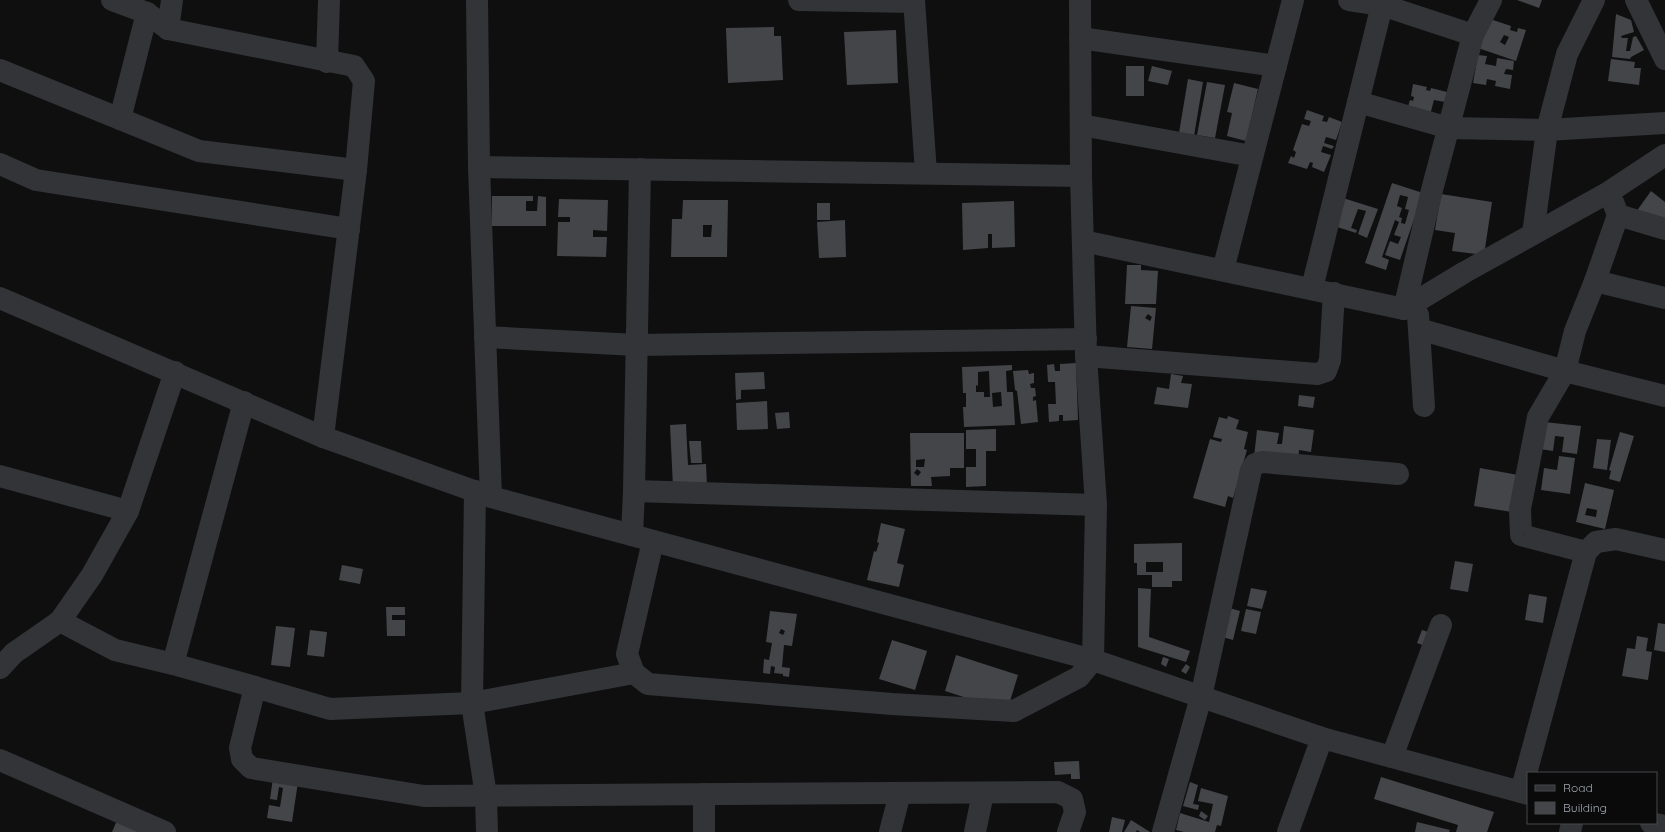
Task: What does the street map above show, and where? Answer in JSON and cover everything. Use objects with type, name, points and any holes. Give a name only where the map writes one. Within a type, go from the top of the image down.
[{"type":"street","points":[[112,0],[147,13],[168,28],[327,62],[354,66],[364,81],[356,170],[323,437]]},
{"type":"street","points":[[168,28],[172,0]]},
{"type":"street","points":[[327,62],[329,0]]},
{"type":"street","points":[[477,0],[478,167],[485,337],[483,494],[472,703],[486,796],[487,832]]},
{"type":"street","points":[[799,0],[914,1],[926,174]]},
{"type":"street","points":[[653,541],[627,654],[634,673],[648,684],[892,704],[1014,711],[1079,677],[1093,660],[1096,505],[1086,348],[1081,176],[1080,0]]},
{"type":"street","points":[[1222,270],[1293,0]]},
{"type":"street","points":[[1349,0],[1382,5],[1473,35]]},
{"type":"street","points":[[1424,406],[1419,329],[1411,304],[1432,190],[1448,128],[1473,35],[1491,0]]},
{"type":"street","points":[[1533,234],[1547,130],[1567,54],[1594,0]]},
{"type":"street","points":[[1636,0],[1665,59]]},
{"type":"street","points":[[1312,288],[1382,5]]},
{"type":"street","points":[[120,119],[147,13]]},
{"type":"street","points":[[1080,38],[1276,66]]},
{"type":"street","points":[[0,70],[199,151],[356,170]]},
{"type":"street","points":[[1358,102],[1448,128],[1547,130],[1665,123]]},
{"type":"street","points":[[1081,125],[1252,156]]},
{"type":"street","points":[[1083,240],[1312,288],[1411,304],[1609,192],[1665,155]]},
{"type":"street","points":[[0,164],[36,180],[349,229]]},
{"type":"street","points":[[478,167],[1081,176]]},
{"type":"street","points":[[632,535],[640,169]]},
{"type":"street","points":[[1586,552],[1521,535],[1520,509],[1538,417],[1564,371],[1575,331],[1595,281],[1618,215],[1609,192]]},
{"type":"street","points":[[1618,215],[1665,229]]},
{"type":"street","points":[[1595,281],[1665,298]]},
{"type":"street","points":[[485,337],[636,345],[1086,348],[1317,374],[1326,371],[1330,360],[1334,292]]},
{"type":"street","points":[[0,298],[175,372],[323,437],[483,494],[1093,660],[1322,738],[1524,793],[1527,781]]},
{"type":"street","points":[[1419,329],[1564,371],[1665,396]]},
{"type":"street","points":[[5,656],[60,621],[92,575],[128,511],[175,372]]},
{"type":"street","points":[[172,664],[244,402]]},
{"type":"street","points":[[1163,832],[1201,697],[1252,470],[1255,464],[1263,462],[1398,474]]},
{"type":"street","points":[[0,476],[128,511]]},
{"type":"street","points":[[634,491],[1096,505]]},
{"type":"street","points":[[1529,772],[1586,552],[1596,542],[1616,539],[1665,550]]},
{"type":"street","points":[[60,621],[115,650],[172,664],[330,709],[472,703],[634,673]]},
{"type":"street","points":[[1392,757],[1441,625]]},
{"type":"street","points":[[255,687],[240,748],[242,759],[251,768],[424,796],[1058,792],[1072,799],[1075,812],[1068,832]]},
{"type":"street","points":[[1288,832],[1322,738]]},
{"type":"street","points":[[0,760],[164,832]]},
{"type":"street","points":[[890,832],[900,793]]},
{"type":"street","points":[[975,832],[983,793]]},
{"type":"street","points":[[704,794],[704,832]]},
{"type":"building","points":[[1517,0],[1542,0],[1539,8]]},
{"type":"building","points":[[1616,14],[1631,20],[1634,32],[1621,36],[1622,38],[1628,38],[1626,51],[1630,51],[1633,37],[1636,36],[1644,50],[1630,59],[1612,57]]},
{"type":"building","points":[[1490,19],[1511,26],[1510,30],[1517,32],[1518,28],[1526,30],[1516,61],[1478,48]],"holes":[[[1504,35],[1509,37],[1505,45],[1500,42]]]},
{"type":"building","points":[[774,27],[774,36],[781,36],[783,80],[728,83],[726,28]]},
{"type":"building","points":[[896,30],[898,83],[847,85],[844,32]]},
{"type":"building","points":[[1478,55],[1487,56],[1485,64],[1496,66],[1497,58],[1514,61],[1513,70],[1506,69],[1504,74],[1512,75],[1510,89],[1495,86],[1496,81],[1487,79],[1486,85],[1473,83]]},
{"type":"building","points":[[1611,59],[1635,62],[1634,68],[1641,68],[1639,85],[1608,81]]},
{"type":"building","points":[[1126,66],[1144,66],[1144,96],[1126,96]]},
{"type":"building","points":[[1152,66],[1172,71],[1168,85],[1148,81]]},
{"type":"building","points":[[1188,79],[1203,82],[1194,136],[1179,133]]},
{"type":"building","points":[[1207,82],[1225,85],[1215,138],[1197,135]]},
{"type":"building","points":[[1234,83],[1258,89],[1246,141],[1227,136],[1232,113],[1227,112]]},
{"type":"building","points":[[1413,84],[1427,87],[1426,90],[1430,91],[1431,88],[1447,92],[1445,102],[1434,100],[1429,119],[1406,113],[1410,100],[1413,101],[1414,97],[1411,96]]},
{"type":"building","points":[[1307,110],[1324,116],[1322,121],[1327,122],[1329,117],[1342,122],[1336,140],[1326,137],[1324,143],[1334,146],[1332,149],[1323,146],[1321,152],[1331,155],[1324,172],[1312,167],[1313,163],[1310,162],[1307,169],[1288,163],[1291,156],[1294,158],[1296,152],[1293,150],[1302,124],[1309,126],[1311,121],[1304,119]]},
{"type":"building","points":[[1392,183],[1423,193],[1400,260],[1385,255],[1390,241],[1398,244],[1401,237],[1394,235],[1399,222],[1395,220],[1382,257],[1389,260],[1386,270],[1365,263]],"holes":[[[1400,195],[1408,197],[1405,209],[1409,210],[1405,224],[1401,223],[1402,218],[1399,217],[1402,208],[1397,206]]]},
{"type":"building","points":[[1651,191],[1665,202],[1665,220],[1636,212]]},
{"type":"building","points":[[1441,194],[1492,202],[1484,255],[1452,251],[1455,233],[1435,230]]},
{"type":"building","points":[[492,196],[533,196],[533,201],[526,201],[526,211],[537,211],[538,196],[546,197],[546,226],[492,226]]},
{"type":"building","points":[[1343,198],[1378,209],[1367,238],[1358,234],[1366,211],[1358,209],[1351,228],[1357,230],[1356,233],[1334,226]]},
{"type":"building","points":[[559,199],[608,200],[607,231],[593,230],[593,237],[607,237],[606,257],[557,256],[558,222],[570,222],[570,217],[558,217]]},
{"type":"building","points":[[683,200],[728,200],[727,257],[671,257],[672,219],[682,219]],"holes":[[[703,225],[712,225],[711,237],[703,237]]]},
{"type":"building","points":[[1014,201],[1015,247],[992,248],[992,234],[988,234],[988,248],[963,250],[962,203]]},
{"type":"building","points":[[817,203],[830,203],[830,220],[817,220]]},
{"type":"building","points":[[845,220],[846,257],[819,258],[817,222]]},
{"type":"building","points":[[1127,265],[1141,265],[1141,270],[1158,271],[1156,304],[1125,304]]},
{"type":"building","points":[[1131,306],[1156,308],[1152,349],[1127,347]],"holes":[[[1148,314],[1152,317],[1150,321],[1145,318]]]},
{"type":"building","points":[[1076,363],[1078,420],[1063,421],[1063,415],[1059,415],[1059,421],[1049,422],[1048,404],[1056,404],[1055,382],[1048,382],[1047,365],[1054,364],[1055,371],[1060,371],[1060,364]]},
{"type":"building","points":[[1012,365],[1012,370],[1006,371],[1007,392],[1013,392],[1015,425],[964,427],[963,407],[966,407],[966,393],[963,393],[962,367]],"holes":[[[989,371],[990,397],[984,397],[984,392],[976,392],[976,385],[978,386],[978,372]],[[1001,392],[1002,406],[993,407],[992,393]]]},
{"type":"building","points":[[1028,370],[1029,374],[1034,373],[1034,383],[1030,384],[1031,388],[1035,388],[1036,396],[1033,397],[1033,401],[1036,400],[1038,422],[1021,424],[1013,371]]},
{"type":"building","points":[[764,372],[765,389],[741,390],[741,399],[736,400],[735,373]]},
{"type":"building","points":[[1171,374],[1183,376],[1181,383],[1192,384],[1188,408],[1154,404],[1157,387],[1169,389]]},
{"type":"building","points":[[1299,395],[1315,397],[1313,408],[1298,406]]},
{"type":"building","points":[[767,401],[768,429],[737,430],[736,403]]},
{"type":"building","points":[[789,412],[790,428],[777,429],[775,413]]},
{"type":"building","points":[[1228,416],[1239,420],[1236,429],[1248,432],[1244,449],[1247,450],[1233,498],[1228,496],[1225,507],[1193,498],[1210,439],[1221,442],[1222,439],[1213,437],[1219,417],[1227,419]]},
{"type":"building","points":[[1544,422],[1581,426],[1577,454],[1562,452],[1564,437],[1555,436],[1553,451],[1540,449]]},
{"type":"building","points":[[686,424],[688,465],[706,464],[707,486],[673,487],[670,425]]},
{"type":"building","points":[[1284,426],[1314,430],[1311,452],[1299,450],[1298,463],[1254,457],[1257,430],[1279,433],[1277,444],[1282,444]]},
{"type":"building","points":[[996,429],[996,451],[986,451],[986,486],[966,487],[966,467],[976,467],[976,449],[966,449],[966,430]]},
{"type":"building","points":[[1620,432],[1634,436],[1620,482],[1609,479],[1611,471],[1609,470]]},
{"type":"building","points":[[910,433],[964,433],[964,468],[950,468],[950,476],[931,477],[932,486],[911,486]],"holes":[[[925,459],[924,467],[916,467],[916,460]],[[917,469],[921,472],[918,476],[914,473]]]},
{"type":"building","points":[[1597,439],[1611,440],[1607,470],[1593,468]]},
{"type":"building","points":[[689,441],[701,441],[702,463],[691,463]]},
{"type":"building","points":[[1559,456],[1575,458],[1570,494],[1541,490],[1544,468],[1557,470]]},
{"type":"building","points":[[1480,468],[1518,475],[1512,512],[1474,506]]},
{"type":"building","points":[[1585,483],[1614,490],[1605,529],[1576,522]],"holes":[[[1587,508],[1597,510],[1596,517],[1585,515]]]},
{"type":"building","points":[[881,523],[905,529],[897,563],[904,565],[899,587],[867,580],[874,551],[876,552],[879,543],[877,542]]},
{"type":"building","points":[[1182,543],[1182,581],[1172,581],[1172,587],[1152,587],[1152,575],[1137,575],[1137,563],[1134,563],[1134,544]],"holes":[[[1146,562],[1163,562],[1163,572],[1146,572]]]},
{"type":"building","points":[[1455,561],[1473,564],[1468,592],[1450,589]]},
{"type":"building","points":[[342,565],[363,569],[360,584],[339,580]]},
{"type":"building","points":[[1138,588],[1151,589],[1149,637],[1190,651],[1186,662],[1138,647]]},
{"type":"building","points":[[1251,588],[1267,591],[1262,609],[1247,606]]},
{"type":"building","points":[[1529,594],[1547,597],[1543,623],[1525,620]]},
{"type":"building","points":[[386,607],[405,607],[405,615],[392,615],[392,620],[405,620],[405,636],[387,636]]},
{"type":"building","points":[[1226,607],[1240,611],[1233,640],[1219,636]]},
{"type":"building","points":[[1246,609],[1261,612],[1256,634],[1241,631]]},
{"type":"building","points":[[770,611],[797,614],[792,646],[784,645],[782,667],[790,668],[789,677],[783,676],[783,674],[774,673],[775,667],[771,666],[770,674],[763,673],[764,659],[769,660],[772,643],[766,642]],"holes":[[[781,629],[785,631],[783,635],[779,633]]]},
{"type":"building","points":[[1658,623],[1665,624],[1665,652],[1654,650]]},
{"type":"building","points":[[276,626],[295,628],[290,667],[271,665]]},
{"type":"building","points":[[310,630],[327,632],[324,657],[307,655]]},
{"type":"building","points":[[1422,630],[1435,634],[1431,648],[1417,643]]},
{"type":"building","points":[[1637,636],[1648,638],[1646,651],[1652,652],[1648,680],[1622,676],[1627,648],[1635,649]]},
{"type":"building","points":[[892,640],[927,651],[915,690],[879,679]]},
{"type":"building","points":[[956,655],[1018,675],[1007,711],[945,691]]},
{"type":"building","points":[[1163,657],[1169,659],[1166,667],[1161,664]]},
{"type":"building","points":[[1186,664],[1190,667],[1186,674],[1181,671]]},
{"type":"building","points":[[1079,761],[1080,779],[1071,779],[1071,774],[1055,775],[1054,762]]},
{"type":"building","points":[[1381,777],[1494,812],[1487,832],[1456,832],[1458,825],[1374,799]]},
{"type":"building","points":[[273,778],[298,782],[292,822],[267,818],[269,805],[280,807],[283,788],[279,787],[277,800],[270,799]]},
{"type":"building","points":[[1190,782],[1198,785],[1193,804],[1199,805],[1198,810],[1183,806]]},
{"type":"building","points":[[1201,788],[1228,796],[1221,826],[1217,825],[1215,832],[1184,832],[1176,830],[1180,813],[1209,822],[1213,804],[1198,801]]},
{"type":"building","points":[[1201,811],[1208,816],[1205,820],[1199,816]]},
{"type":"building","points":[[1112,817],[1125,820],[1122,832],[1109,832]]},
{"type":"building","points":[[118,818],[141,832],[112,832]]},
{"type":"building","points":[[1131,820],[1150,832],[1140,832],[1137,830],[1136,832],[1124,832]]},
{"type":"building","points":[[1417,822],[1450,830],[1449,832],[1415,832]]}]
